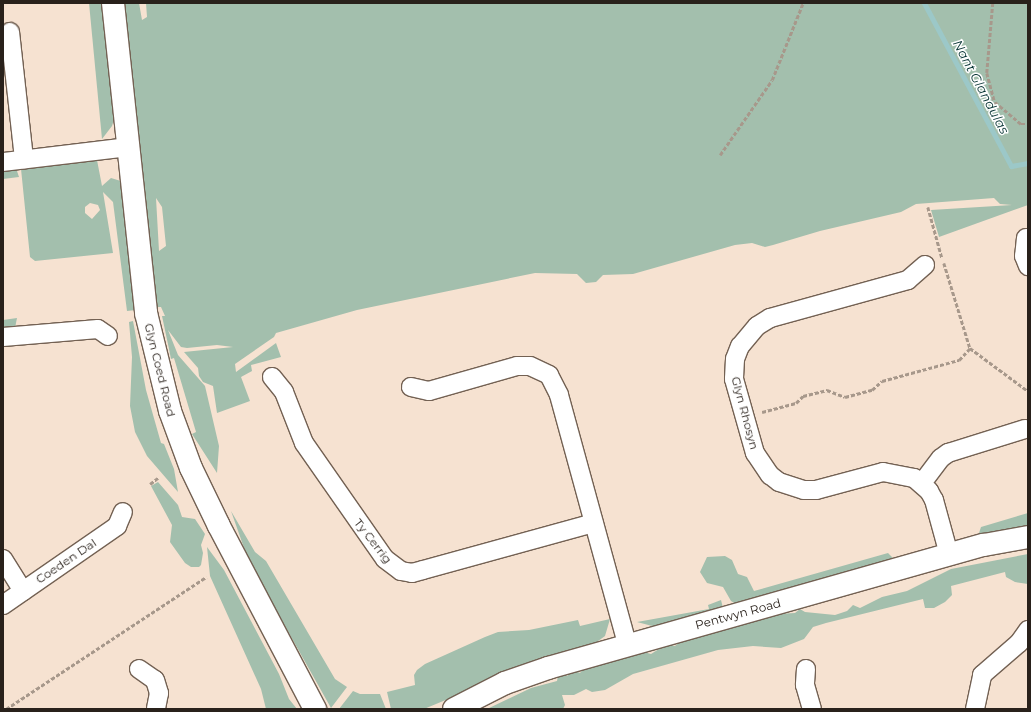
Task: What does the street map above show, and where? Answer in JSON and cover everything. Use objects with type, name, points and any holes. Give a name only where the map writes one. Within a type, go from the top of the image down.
[{"type":"street","name":"Glyn Coed Road","points":[[112,3],[146,314],[156,360],[178,435],[219,526],[317,708]]},
{"type":"street","points":[[10,32],[24,159]]},
{"type":"street","points":[[3,162],[128,147]]},
{"type":"street","points":[[1026,238],[1024,256],[1028,266]]},
{"type":"street","name":"Glyn Rhosyn","points":[[925,265],[908,280],[770,318],[757,326],[740,346],[734,370],[744,416],[755,453],[762,467],[780,482],[791,487],[816,490],[883,472],[904,474],[922,483],[934,500],[949,554]]},
{"type":"street","points":[[3,337],[98,329],[108,336]]},
{"type":"street","points":[[411,387],[429,391],[517,366],[530,366],[549,375],[558,395],[627,644]]},
{"type":"street","name":"Ty Cerrig","points":[[272,377],[284,392],[304,444],[384,559],[401,571],[412,573],[594,523]]},
{"type":"street","points":[[922,483],[941,458],[948,454],[1026,429]]},
{"type":"street","name":"Coeden Dal","points":[[3,605],[117,526],[123,512]]},
{"type":"street","name":"Pentwyn Road","points":[[454,709],[505,683],[627,644],[949,554],[991,543],[1028,537]]},
{"type":"street","points":[[3,559],[23,591]]},
{"type":"street","points":[[975,709],[982,675],[1019,643],[1028,630]]},
{"type":"street","points":[[139,669],[155,680],[159,693],[156,709]]},
{"type":"street","points":[[806,669],[805,685],[812,709]]},
{"type":"path","points":[[720,155],[772,80],[803,3]]},
{"type":"path","points":[[992,3],[987,73],[995,102],[1021,124],[1028,124]]},
{"type":"path","points":[[928,208],[970,348],[1028,392]]},
{"type":"path","points":[[744,416],[796,403],[803,396],[827,390],[846,397],[872,390],[882,381],[959,360],[970,348]]},
{"type":"path","points":[[150,484],[159,476]]},
{"type":"path","points":[[6,709],[206,577]]},
{"type":"green space","points":[[89,3],[102,3],[115,116],[112,126],[102,139]]},
{"type":"green space","points":[[122,3],[139,3],[142,20],[147,17],[146,3],[1028,3],[1028,205],[939,237],[931,210],[1012,205],[1000,204],[994,198],[916,204],[901,212],[820,231],[765,247],[752,243],[735,245],[633,274],[603,275],[596,282],[586,283],[577,274],[535,273],[357,310],[276,333],[274,337],[235,364],[236,372],[276,343],[281,357],[251,365],[252,371],[241,377],[250,401],[217,413],[213,386],[203,382],[199,376],[198,368],[184,352],[233,347],[217,345],[187,348],[181,347],[168,330],[178,355],[205,386],[219,446],[217,473],[192,434],[196,432],[174,358],[171,359],[162,316],[165,316],[161,307],[155,307]],"holes":[[[156,198],[162,207],[166,246],[159,251]]]},
{"type":"green space","points":[[97,160],[102,186],[111,178],[124,182],[123,205],[136,310],[127,311],[113,202],[103,192],[113,253],[35,261],[30,257],[21,169],[23,167]],"holes":[[[90,203],[98,205],[100,210],[92,219],[85,213],[85,207]]]},
{"type":"green space","points":[[16,168],[19,177],[3,179],[3,169]]},
{"type":"green space","points":[[17,318],[15,328],[3,328],[3,320]]},
{"type":"green space","points":[[133,321],[146,390],[161,443],[164,444],[174,469],[178,492],[147,456],[135,432],[130,406],[132,357],[129,322]]},
{"type":"green space","points":[[158,482],[178,505],[182,517],[195,519],[205,534],[201,545],[203,553],[201,565],[199,567],[191,567],[185,563],[170,542],[172,525],[151,486]]},
{"type":"green space","points":[[231,511],[255,552],[266,561],[335,679],[347,687],[331,708],[249,562]]},
{"type":"green space","points":[[1028,513],[1028,527],[978,536],[981,527]]},
{"type":"green space","points":[[207,547],[224,570],[279,674],[289,699],[297,709],[266,709],[261,689],[210,576]]},
{"type":"green space","points":[[888,553],[895,560],[739,606],[731,601],[723,587],[707,583],[700,572],[707,557],[725,556],[732,560],[738,574],[747,577],[754,591]]},
{"type":"green space","points":[[1028,554],[1028,584],[1015,582],[1006,577],[1005,572],[951,586],[952,595],[945,602],[934,608],[925,608],[923,599],[813,627],[804,639],[781,648],[753,646],[718,650],[633,674],[605,690],[592,692],[586,689],[574,695],[562,695],[565,705],[563,709],[487,709],[531,688],[557,681],[558,675],[565,674],[567,676],[574,670],[580,673],[584,668],[644,652],[651,654],[667,644],[675,646],[682,640],[776,614],[795,613],[800,609],[805,612],[835,615],[847,611],[853,605],[860,608],[882,597],[907,591],[951,569]]},
{"type":"green space","points":[[721,600],[723,608],[656,627],[637,622],[709,609],[708,605]]},
{"type":"green space","points":[[610,619],[605,636],[594,644],[549,657],[424,709],[391,709],[387,692],[415,685],[414,675],[417,670],[425,664],[485,637],[498,632],[529,630],[578,620],[580,626]]},
{"type":"green space","points":[[353,691],[360,694],[380,694],[386,709],[339,709]]},
{"type":"waterway","name":"Nant Glandulas","points":[[924,3],[1011,166],[1028,163]]}]
